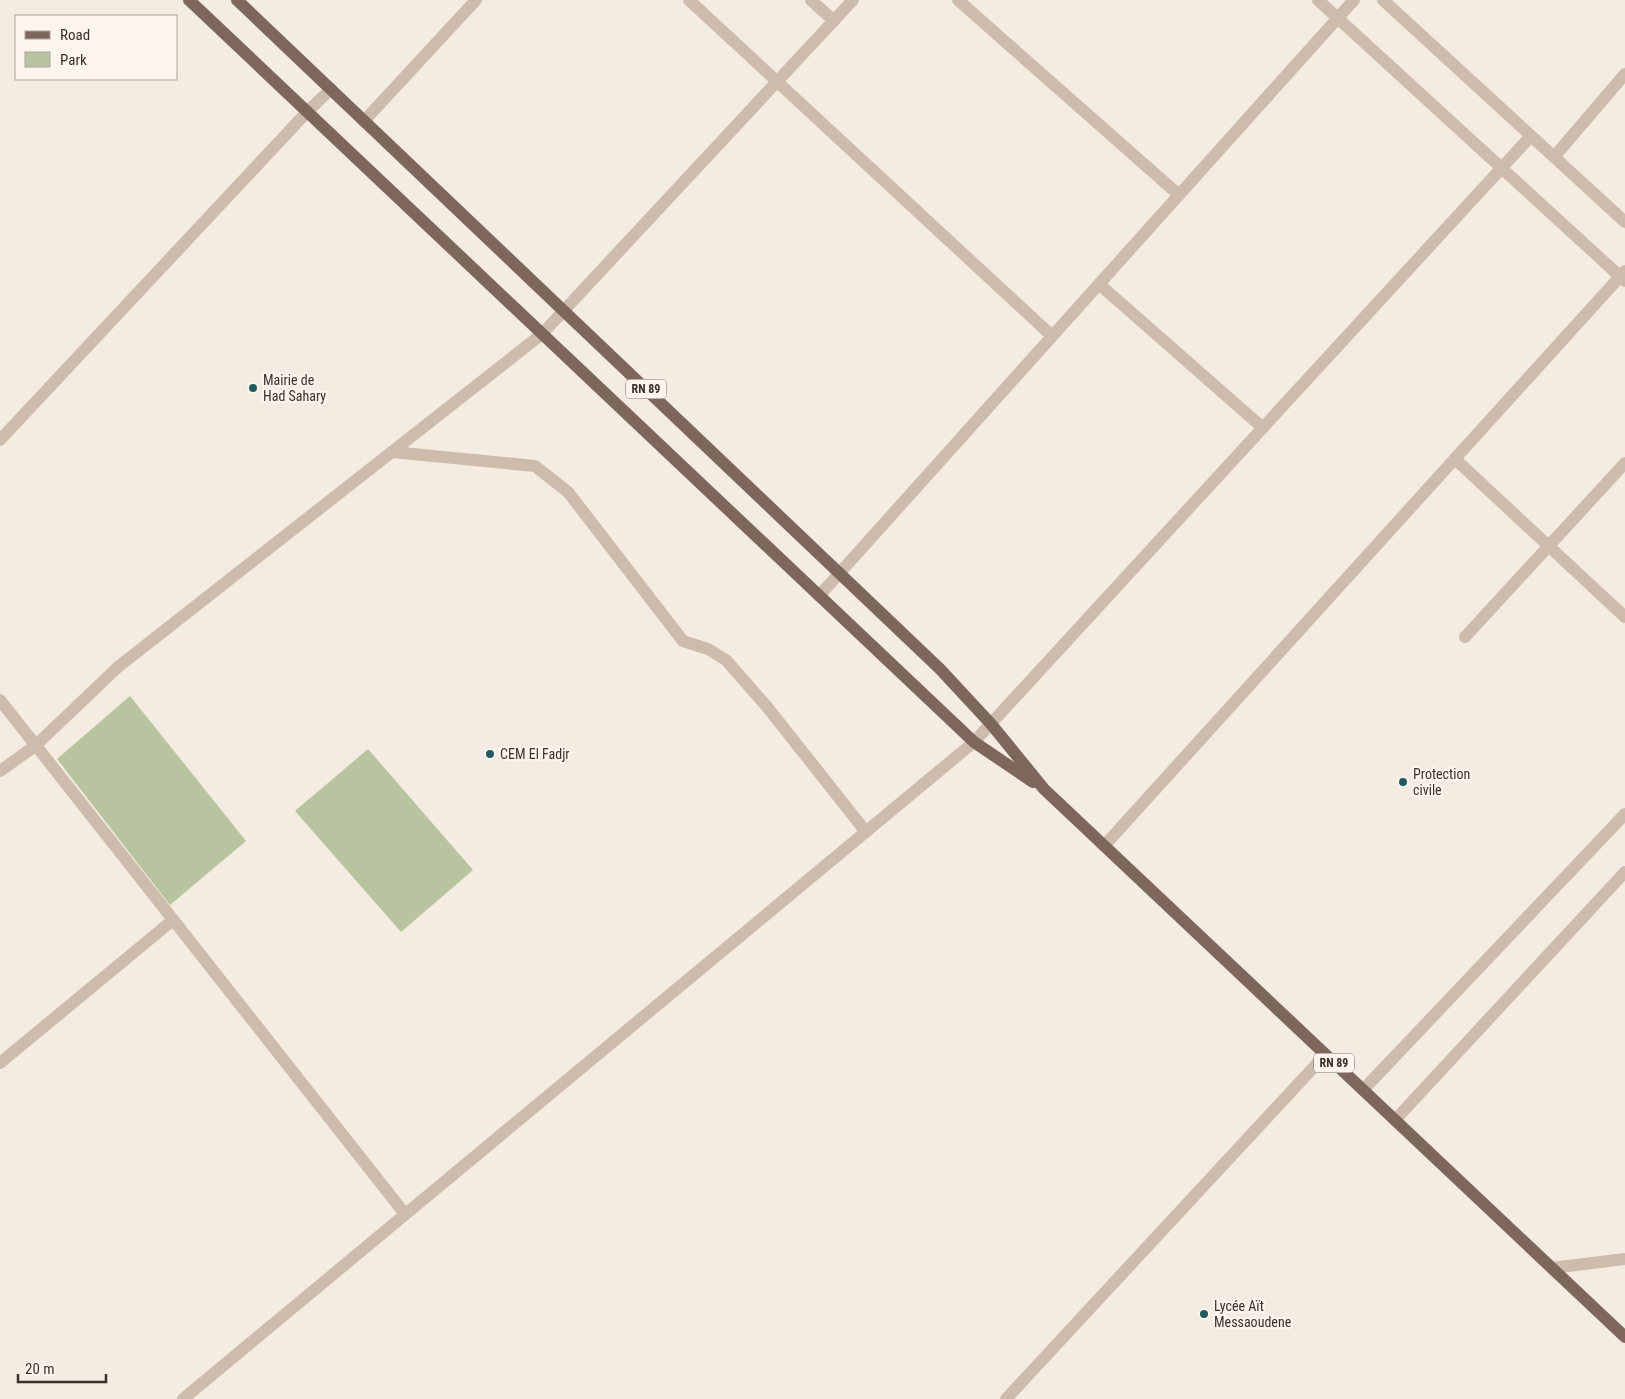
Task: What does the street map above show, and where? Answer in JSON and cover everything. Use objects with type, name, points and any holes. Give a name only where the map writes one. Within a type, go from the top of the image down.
[{"type":"main road","points":[[190,0],[974,742],[1044,789]]},
{"type":"main road","name":"RN 89","points":[[237,0],[940,669],[991,724],[1044,789],[1625,1337]]},
{"type":"street","points":[[364,121],[476,0]]},
{"type":"street","points":[[689,0],[1052,336]]},
{"type":"street","points":[[811,0],[834,21]]},
{"type":"street","points":[[0,771],[35,746],[118,667],[542,334],[853,0]]},
{"type":"street","points":[[958,0],[1179,195]]},
{"type":"street","points":[[1104,846],[1623,276],[1318,0]]},
{"type":"street","points":[[819,596],[1354,0]]},
{"type":"street","points":[[1383,0],[1625,222]]},
{"type":"street","points":[[1554,157],[1625,74]]},
{"type":"street","points":[[0,440],[307,112],[331,89]]},
{"type":"street","points":[[182,1399],[974,742],[1531,136]]},
{"type":"street","points":[[1099,284],[1263,428]]},
{"type":"street","points":[[392,452],[535,466],[568,492],[684,642],[708,649],[726,660],[768,708],[866,832]]},
{"type":"street","points":[[1455,459],[1625,617]]},
{"type":"street","points":[[1465,637],[1625,463]]},
{"type":"street","points":[[0,700],[405,1214]]},
{"type":"street","points":[[1363,1090],[1625,814]]},
{"type":"street","points":[[1395,1120],[1625,872]]},
{"type":"street","points":[[0,1063],[173,920]]},
{"type":"street","points":[[1006,1399],[1326,1055]]},
{"type":"street","points":[[1552,1268],[1625,1259]]},
{"type":"green space","points":[[130,696],[246,841],[170,905],[57,759]]},
{"type":"green space","points":[[368,749],[473,870],[401,932],[295,811]]},
{"type":"place","name":"Mairie de Had Sahary","points":[[253,388]]},
{"type":"place","name":"CEM El Fadjr","points":[[490,754]]},
{"type":"place","name":"Protection civile","points":[[1403,782]]},
{"type":"place","name":"Lycée Aït Messaoudene","points":[[1204,1314]]}]
